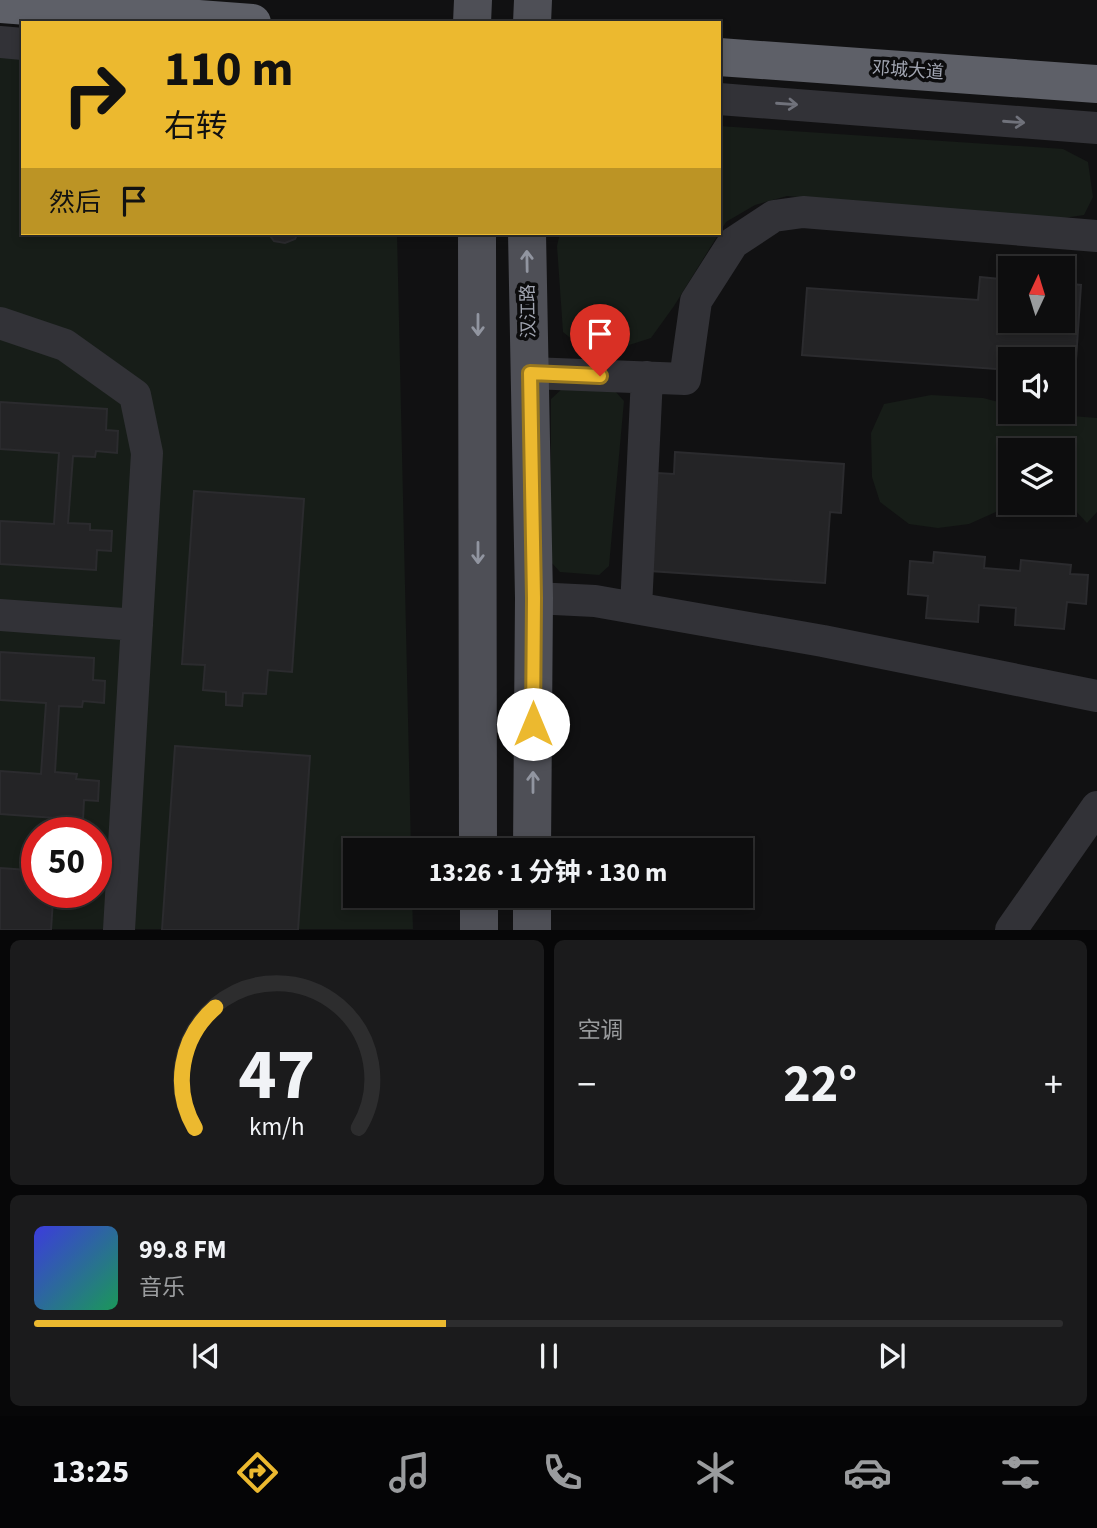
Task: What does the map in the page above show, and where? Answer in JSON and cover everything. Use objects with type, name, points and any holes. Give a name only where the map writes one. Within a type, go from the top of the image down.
[{"type":"highway","points":[[0,4],[225,21]]},
{"type":"highway","name":"邓城大道","points":[[721,57],[1097,84]]},
{"type":"main road","points":[[472,0],[472,21]]},
{"type":"main road","points":[[532,21],[533,0]]},
{"type":"main road","points":[[477,235],[478,838]]},
{"type":"main road","name":"汉江路","points":[[527,235],[534,598],[533,838]]},
{"type":"main road","points":[[478,908],[479,929]]},
{"type":"main road","points":[[532,908],[532,929]]},
{"type":"street","points":[[0,42],[21,44]]},
{"type":"street","points":[[721,99],[1097,128]]},
{"type":"street","points":[[530,373],[685,379],[696,301],[733,243],[774,216],[803,212],[1097,236]]},
{"type":"street","points":[[0,323],[65,345],[135,395],[147,453],[120,929]]},
{"type":"street","points":[[636,608],[647,377]]},
{"type":"street","points":[[534,598],[594,600],[836,644],[1097,696]]},
{"type":"street","points":[[0,615],[137,625]]},
{"type":"street","points":[[1011,929],[1097,807]]},
{"type":"shaded area","points":[[0,57],[21,59],[21,235],[397,235],[411,838],[343,838],[343,908],[412,908],[413,929],[0,929]]},
{"type":"shaded area","points":[[721,126],[1063,149],[1088,162],[1093,197],[1084,215],[1057,219],[787,196],[755,205],[726,222],[721,230]]},
{"type":"shaded area","points":[[560,235],[718,235],[651,338],[626,346],[578,344],[563,332],[557,246]]},
{"type":"shaded area","points":[[563,388],[614,390],[624,401],[609,566],[599,575],[560,572],[551,562],[551,399]]},
{"type":"shaded area","points":[[931,395],[983,398],[998,402],[998,424],[1075,424],[1075,416],[1097,418],[1097,512],[1087,523],[1075,510],[1075,438],[998,438],[998,511],[969,524],[938,528],[909,524],[880,502],[872,477],[871,433],[884,404]]},
{"type":"building","points":[[270,235],[297,235],[295,239],[285,243],[274,241]]},
{"type":"building","points":[[980,277],[998,279],[998,333],[1075,333],[1075,284],[1081,285],[1075,375],[1075,347],[998,347],[998,369],[802,355],[807,288],[978,300]]},
{"type":"building","points":[[0,402],[107,409],[106,430],[118,431],[117,453],[96,451],[95,457],[73,456],[68,523],[90,524],[90,530],[112,531],[111,551],[97,550],[96,570],[0,564],[0,521],[54,524],[59,453],[0,449]]},
{"type":"building","points":[[675,452],[844,464],[841,513],[830,512],[825,583],[650,571],[657,473],[674,474]]},
{"type":"building","points":[[194,491],[304,499],[292,672],[268,670],[266,694],[243,693],[242,706],[226,705],[226,692],[203,690],[205,665],[182,664]]},
{"type":"building","points":[[934,552],[985,557],[984,568],[1020,571],[1021,560],[1071,565],[1070,574],[1088,575],[1086,604],[1067,602],[1064,629],[1015,625],[1016,608],[979,605],[978,622],[926,618],[928,596],[908,594],[910,561],[933,563]]},
{"type":"building","points":[[0,652],[94,658],[93,680],[105,681],[104,703],[83,701],[82,707],[59,706],[55,772],[77,774],[76,779],[99,781],[98,801],[84,800],[83,817],[0,814],[0,771],[41,774],[46,703],[0,700]]},
{"type":"building","points":[[175,746],[310,756],[298,930],[162,930]]},
{"type":"building","points":[[0,868],[21,870],[21,908],[52,908],[51,930],[0,930]]},
{"type":"route","points":[[533,724],[530,373],[600,376]]}]
